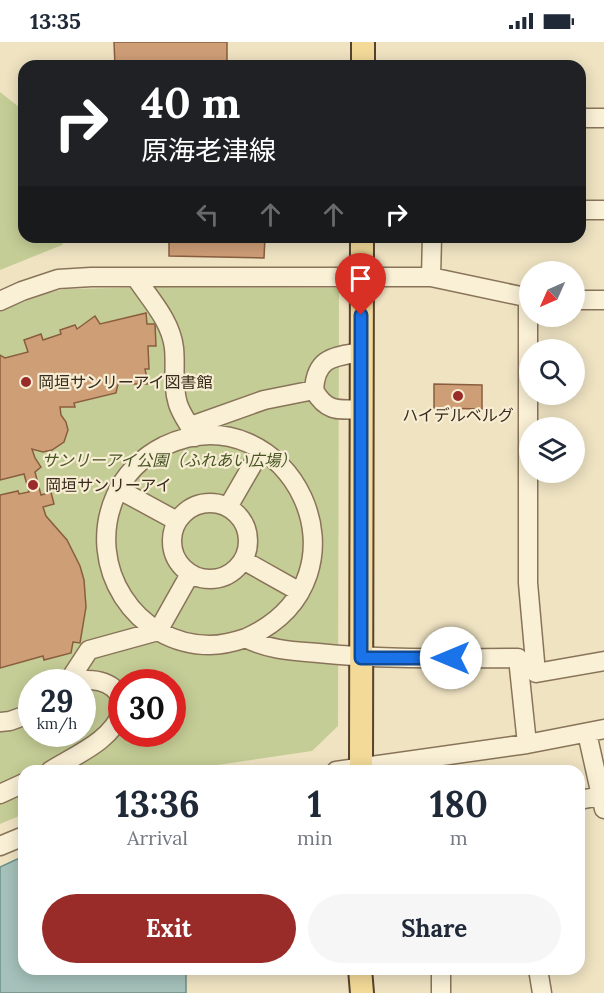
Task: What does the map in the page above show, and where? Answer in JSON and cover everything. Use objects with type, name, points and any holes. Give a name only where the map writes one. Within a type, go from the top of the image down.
[{"type":"main road","points":[[363,42],[363,60]]},
{"type":"main road","points":[[361,765],[362,243]]},
{"type":"main road","points":[[360,975],[362,993]]},
{"type":"street","points":[[586,118],[604,118]]},
{"type":"street","points":[[586,210],[604,210]]},
{"type":"street","points":[[431,277],[432,243]]},
{"type":"street","points":[[0,301],[58,279],[136,278],[431,277],[519,296]]},
{"type":"street","points":[[136,278],[155,304],[171,334],[174,346],[174,389],[182,415],[193,431],[229,438],[261,450],[275,460],[297,484],[310,513],[314,546],[307,578],[300,592],[292,605],[272,625],[246,638],[211,645],[175,639],[158,632],[141,620],[127,605],[116,587],[109,568],[105,548],[106,528],[110,508],[118,489],[138,464],[164,446],[193,431],[264,400],[314,390]]},
{"type":"street","points":[[585,300],[604,300]]},
{"type":"street","points":[[529,327],[528,583],[536,673],[604,661]]},
{"type":"street","points":[[361,352],[335,357],[323,363],[315,377],[314,390],[320,400],[333,408],[361,409]]},
{"type":"street","points":[[228,507],[261,450]]},
{"type":"street","points":[[118,489],[177,521]]},
{"type":"street","points":[[200,504],[219,504],[228,507],[243,521],[246,531],[247,550],[243,560],[237,568],[219,578],[199,578],[190,574],[174,555],[171,544],[172,532],[177,521],[191,507],[200,504]]},
{"type":"street","points":[[243,560],[300,592]]},
{"type":"street","points":[[77,669],[89,650],[158,632],[190,574]]},
{"type":"street","points":[[246,638],[259,645],[276,648],[361,658],[518,658],[527,744]]},
{"type":"street","points":[[0,722],[18,719]]},
{"type":"street","points":[[388,765],[596,731],[603,802],[585,800]]},
{"type":"street","points":[[59,765],[108,733]]},
{"type":"street","points":[[0,794],[18,786]]},
{"type":"street","points":[[0,846],[18,838]]},
{"type":"street","points":[[441,975],[441,993]]},
{"type":"street","points":[[539,975],[542,993]]},
{"type":"green space","points":[[0,92],[18,106],[18,243],[63,243],[0,270]]},
{"type":"green space","name":"サンリーアイ公園（ふれあい広場）","points":[[339,288],[338,726],[312,751],[218,765],[18,765],[18,816],[0,824],[0,311],[44,294],[65,289]]},
{"type":"water","points":[[18,859],[18,975],[186,975],[186,993],[0,993],[0,867]]},
{"type":"building","points":[[114,42],[227,42],[227,60],[115,60]]},
{"type":"building","points":[[169,243],[265,243],[264,258],[169,256]]},
{"type":"building","name":"岡垣サンリーアイ","points":[[146,313],[147,324],[155,324],[156,346],[148,346],[149,369],[145,369],[148,384],[118,384],[116,393],[74,403],[75,407],[60,407],[68,430],[64,442],[52,450],[43,452],[32,449],[41,467],[35,472],[41,495],[51,492],[54,504],[43,507],[46,516],[67,540],[84,580],[86,607],[80,643],[73,642],[71,653],[44,660],[43,656],[0,668],[0,495],[18,491],[19,494],[29,492],[24,474],[0,480],[0,355],[5,358],[28,352],[24,340],[41,334],[43,340],[61,334],[60,330],[75,325],[77,329],[95,316],[100,324]]},
{"type":"building","name":"ハイデルベルグ","points":[[434,384],[482,385],[482,409],[434,408]]},
{"type":"place","name":"岡垣サンリーアイ図書館","points":[[26,382]]},
{"type":"place","name":"ハイデルベルグ","points":[[458,396]]},
{"type":"place","name":"岡垣サンリーアイ","points":[[33,485]]},
{"type":"route","points":[[361,315],[361,658],[451,658]]}]
